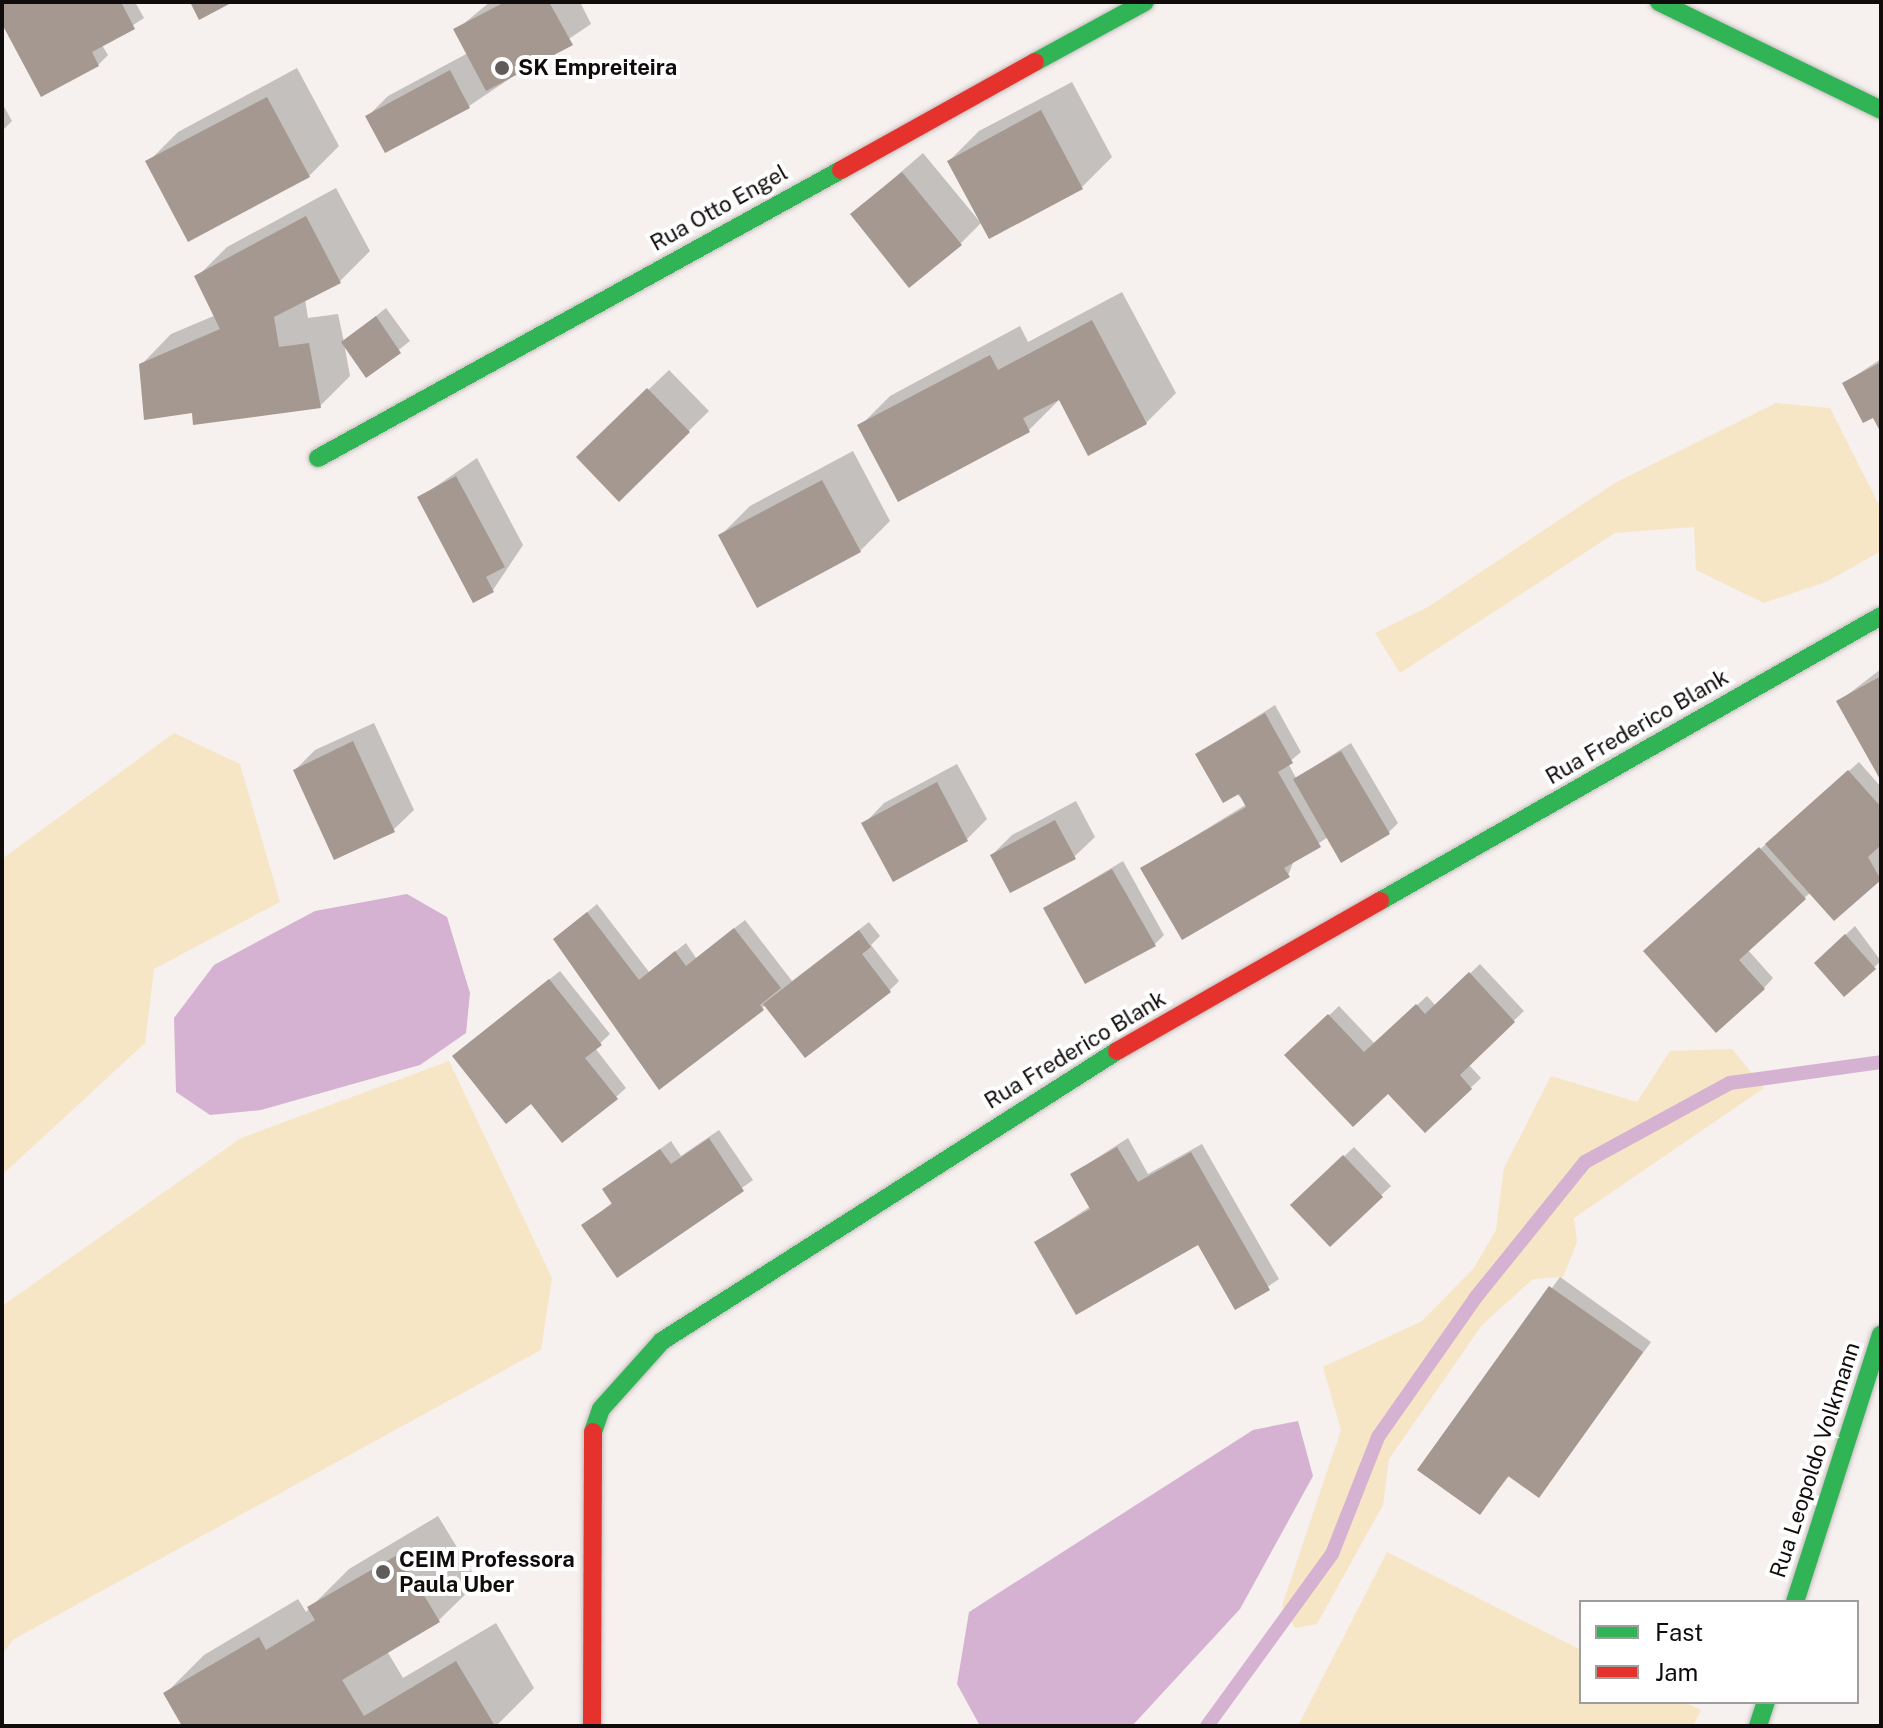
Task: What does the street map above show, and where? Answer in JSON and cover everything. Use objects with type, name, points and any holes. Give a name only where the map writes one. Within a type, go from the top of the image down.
[{"type":"street","name":"Rua Otto Engel","points":[[318,458],[1145,2]]},
{"type":"street","points":[[1659,2],[1881,110]]},
{"type":"street","name":"Rua Frederico Blank","points":[[592,1726],[589,1442],[601,1409],[662,1341],[1143,1035],[1881,616]]},
{"type":"street","name":"Rua Leopoldo Volkmann","points":[[1796,1600],[1881,1334]]},
{"type":"street","points":[[1758,1726],[1765,1704]]},
{"type":"shaded area","points":[[1776,403],[1830,408],[1881,509],[1881,551],[1828,581],[1764,603],[1696,570],[1694,527],[1615,533],[1400,673],[1375,633],[1428,607],[1615,483]]},
{"type":"shaded area","points":[[174,733],[240,764],[280,902],[154,969],[145,1043],[2,1175],[2,859]]},
{"type":"shaded area","points":[[407,894],[447,917],[470,993],[466,1033],[420,1065],[261,1110],[210,1115],[176,1092],[174,1018],[214,965],[315,911]]},
{"type":"shaded area","points":[[1732,1049],[1764,1088],[1574,1218],[1577,1242],[1563,1277],[1533,1279],[1482,1325],[1389,1459],[1383,1505],[1317,1624],[1295,1628],[1282,1606],[1341,1430],[1323,1367],[1422,1321],[1474,1268],[1496,1230],[1504,1168],[1551,1076],[1637,1102],[1670,1051]]},
{"type":"shaded area","points":[[449,1061],[552,1278],[541,1350],[14,1639],[2,1654],[2,1306],[241,1138]]},
{"type":"shaded area","points":[[1298,1421],[1313,1476],[1240,1609],[1132,1726],[980,1726],[957,1684],[969,1612],[1253,1430]]},
{"type":"shaded area","points":[[1387,1552],[1579,1649],[1579,1704],[1688,1704],[1701,1710],[1693,1726],[1298,1726]]},
{"type":"building","points":[[2,2],[121,2],[135,29],[92,52],[99,66],[41,97],[2,24]]},
{"type":"building","points":[[190,2],[233,2],[199,20]]},
{"type":"building","name":"SK Empreiteira","points":[[505,2],[549,2],[573,45],[486,91],[453,29]]},
{"type":"building","points":[[450,70],[470,108],[385,153],[365,116]]},
{"type":"building","points":[[267,97],[310,177],[188,242],[145,161]]},
{"type":"building","points":[[1041,110],[1083,189],[989,239],[947,161]]},
{"type":"building","points":[[902,172],[962,245],[909,288],[850,214]]},
{"type":"building","points":[[306,216],[341,283],[274,317],[279,347],[309,343],[321,408],[193,425],[192,413],[144,420],[139,364],[220,329],[194,276]]},
{"type":"building","points":[[376,316],[401,353],[366,378],[341,342]]},
{"type":"building","points":[[1092,320],[1147,424],[1088,456],[1059,400],[1023,418],[1030,432],[898,502],[857,425],[990,355],[998,370]]},
{"type":"building","points":[[1881,362],[1881,433],[1873,418],[1863,423],[1842,383]]},
{"type":"building","points":[[647,388],[690,432],[619,502],[576,457]]},
{"type":"building","points":[[456,476],[505,567],[486,577],[494,592],[473,603],[417,497]]},
{"type":"building","points":[[822,480],[861,552],[757,608],[718,535]]},
{"type":"building","points":[[1881,676],[1881,781],[1836,701]]},
{"type":"building","points":[[1265,713],[1293,763],[1278,772],[1321,847],[1284,868],[1290,877],[1182,940],[1140,868],[1246,807],[1239,794],[1223,803],[1195,754]]},
{"type":"building","points":[[353,741],[395,832],[334,860],[293,770]]},
{"type":"building","points":[[1341,751],[1390,834],[1341,863],[1293,779]]},
{"type":"building","points":[[1848,770],[1881,807],[1881,845],[1868,857],[1881,880],[1834,921],[1765,844]]},
{"type":"building","points":[[937,782],[968,841],[893,882],[861,823]]},
{"type":"building","points":[[1055,820],[1076,859],[1010,893],[990,855]]},
{"type":"building","points":[[1759,847],[1806,899],[1739,960],[1765,989],[1716,1033],[1643,951]]},
{"type":"building","points":[[1112,869],[1156,946],[1085,984],[1043,908]]},
{"type":"building","points":[[587,912],[639,980],[675,951],[686,966],[734,928],[781,988],[760,1005],[764,1010],[659,1090],[553,939]]},
{"type":"building","points":[[859,930],[871,947],[862,954],[891,992],[805,1058],[763,1004]]},
{"type":"building","points":[[1845,934],[1876,969],[1844,997],[1814,963]]},
{"type":"building","points":[[1469,972],[1515,1022],[1460,1075],[1472,1089],[1425,1133],[1388,1094],[1353,1127],[1284,1055],[1328,1014],[1364,1052],[1416,1004],[1425,1014]]},
{"type":"building","points":[[549,979],[602,1045],[585,1058],[618,1099],[562,1143],[531,1104],[506,1124],[452,1056]]},
{"type":"building","points":[[709,1138],[744,1191],[617,1278],[581,1225],[612,1204],[602,1189],[660,1149],[671,1164]]},
{"type":"building","points":[[1117,1147],[1138,1182],[1191,1152],[1270,1290],[1235,1310],[1198,1245],[1076,1315],[1034,1242],[1090,1209],[1070,1174]]},
{"type":"building","points":[[1343,1155],[1383,1197],[1330,1247],[1290,1205]]},
{"type":"building","points":[[1549,1286],[1643,1352],[1539,1498],[1508,1476],[1480,1515],[1417,1470]]},
{"type":"building","points":[[399,1554],[440,1622],[342,1680],[364,1716],[456,1661],[495,1726],[182,1726],[163,1693],[259,1637],[266,1650],[315,1620],[307,1607]]},
{"type":"waterway","points":[[1207,1726],[1332,1554],[1378,1437],[1476,1297],[1585,1162],[1730,1083],[1881,1062]]},
{"type":"traffic: fast","points":[[1035,62],[1145,2]]},
{"type":"traffic: fast","points":[[1659,2],[1881,110]]},
{"type":"traffic: fast","points":[[318,458],[841,170]]},
{"type":"traffic: fast","points":[[1380,901],[1881,616]]},
{"type":"traffic: fast","points":[[593,1432],[601,1409],[662,1341],[1117,1051]]},
{"type":"traffic: fast","points":[[1796,1600],[1881,1334]]},
{"type":"traffic: fast","points":[[1758,1726],[1765,1704]]},
{"type":"traffic: jam","points":[[841,170],[1035,62]]},
{"type":"traffic: jam","points":[[1117,1051],[1380,901]]},
{"type":"traffic: jam","points":[[592,1726],[593,1432]]},
{"type":"place","name":"SK Empreiteira","points":[[502,68]]},
{"type":"place","name":"CEIM Professora Paula Uber","points":[[383,1572]]}]
